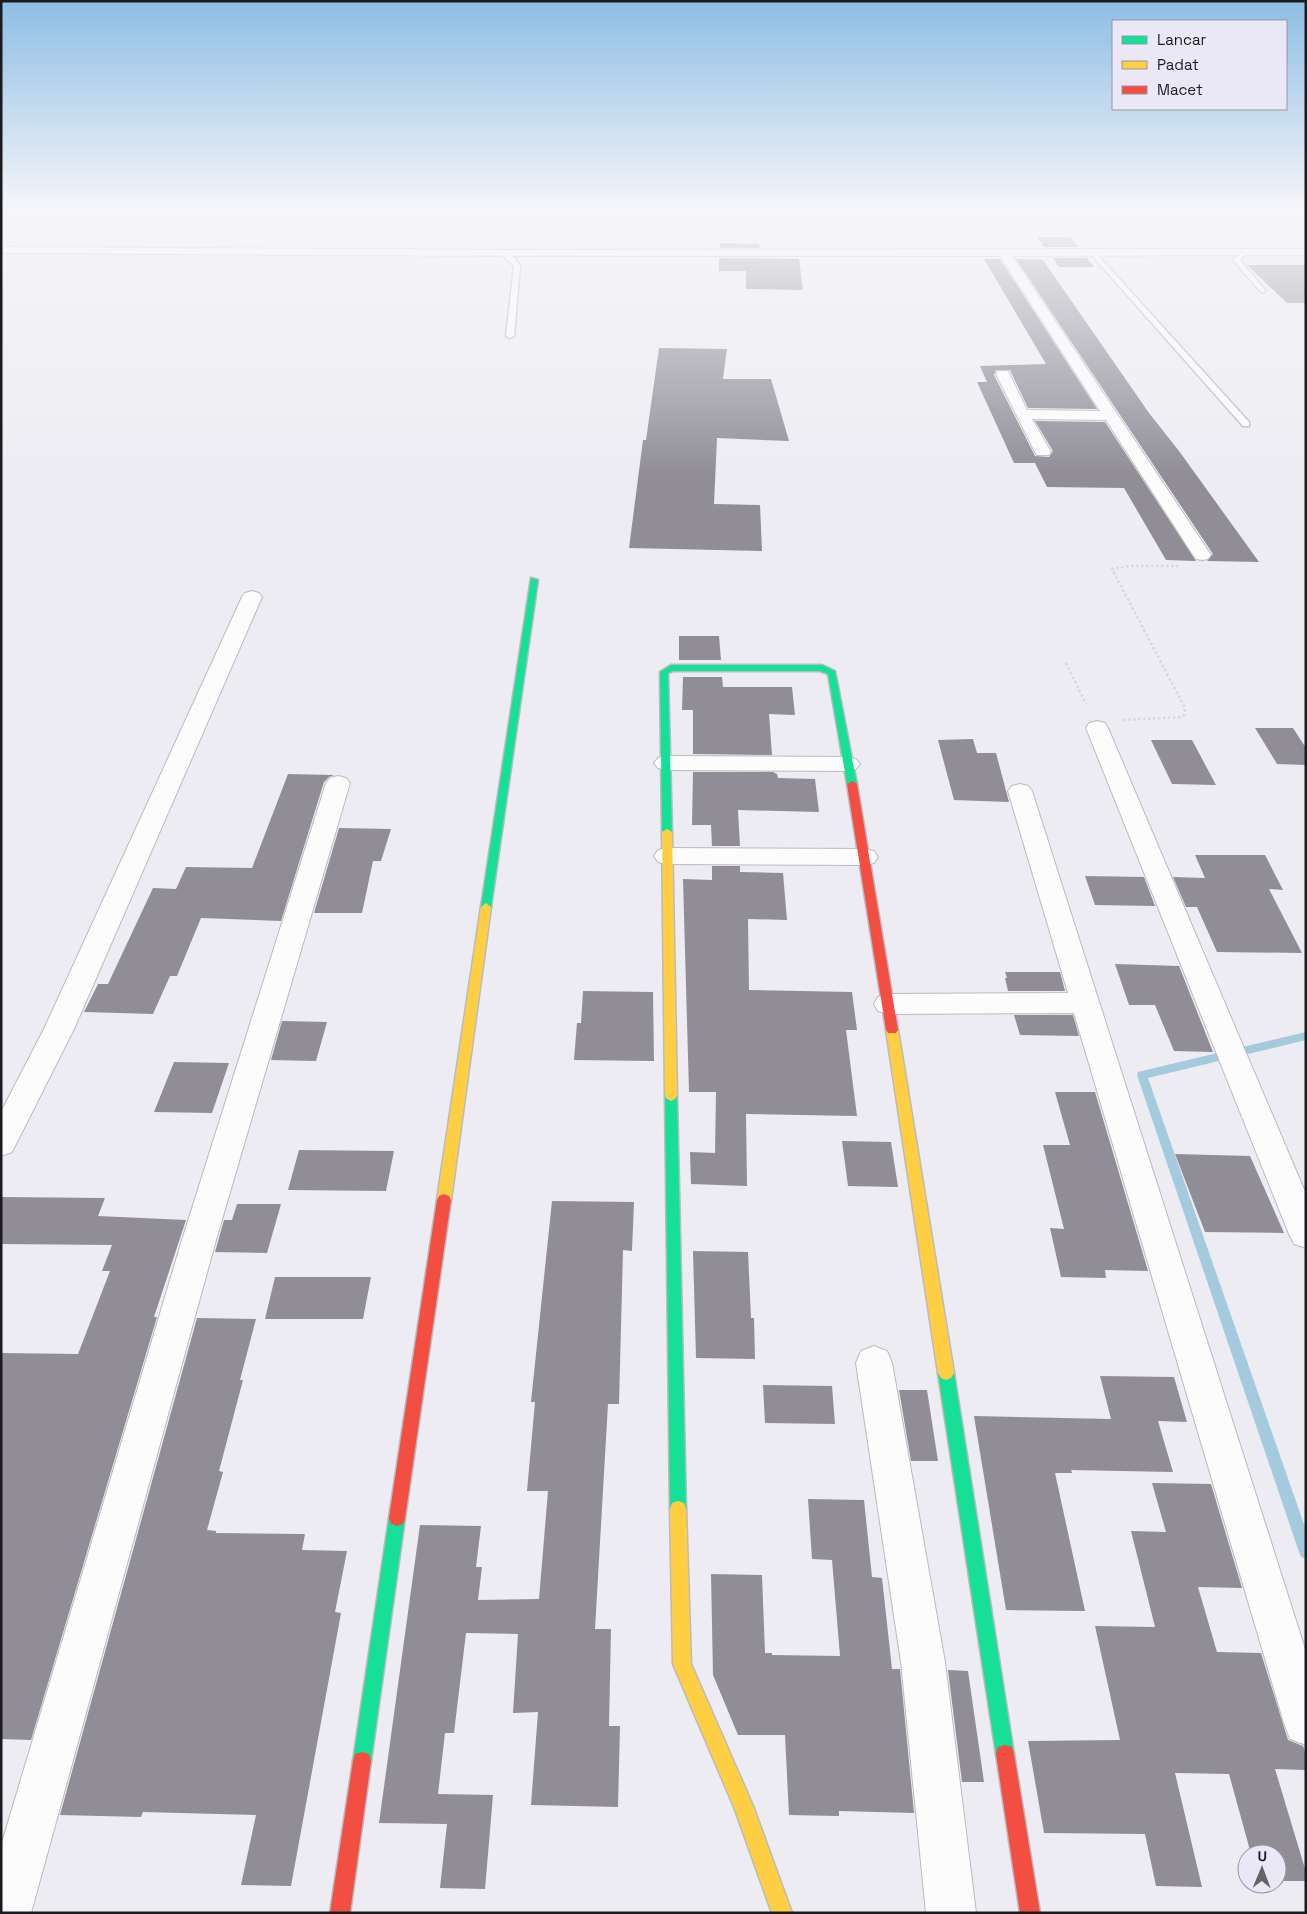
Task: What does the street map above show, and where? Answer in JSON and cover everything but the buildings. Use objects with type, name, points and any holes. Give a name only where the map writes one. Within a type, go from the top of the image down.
[{"type":"street","points":[[1034,298],[1202,556]]},
{"type":"street","points":[[1003,374],[1043,452]]},
{"type":"street","points":[[1022,414],[1111,416]]},
{"type":"street","points":[[340,1913],[534,580]]},
{"type":"street","points":[[1,1143],[59,1029],[252,597]]},
{"type":"street","points":[[782,1913],[743,1806],[702,1713],[681,1657],[664,672],[666,670],[822,668],[832,672],[865,857],[1030,1913]]},
{"type":"street","points":[[1097,728],[1306,1234]]},
{"type":"street","points":[[666,763],[848,764]]},
{"type":"street","points":[[6,1913],[199,1240],[338,783]]},
{"type":"street","points":[[1020,791],[1306,1723]]},
{"type":"street","points":[[667,856],[865,857]]},
{"type":"street","points":[[888,1004],[1084,1003]]},
{"type":"street","points":[[874,1363],[923,1662],[951,1913]]},
{"type":"lane","points":[[510,336],[514,298]]},
{"type":"lane","points":[[1133,298],[1246,424]]},
{"type":"path","points":[[1066,663],[1097,728],[1112,722],[1133,719],[1181,717],[1185,712],[1185,708],[1112,569],[1129,566],[1193,565],[1200,563],[1202,556]]},
{"type":"waterway","points":[[1306,1036],[1142,1075],[1306,1552]]},
{"type":"traffic: fast","points":[[486,907],[534,580]]},
{"type":"traffic: fast","points":[[667,832],[664,672],[671,668],[822,668],[832,673],[852,784]]},
{"type":"traffic: fast","points":[[671,1096],[678,1509]]},
{"type":"traffic: fast","points":[[946,1373],[1005,1754]]},
{"type":"traffic: fast","points":[[362,1761],[397,1518]]},
{"type":"traffic: slow","points":[[667,832],[671,1096]]},
{"type":"traffic: slow","points":[[444,1200],[486,907]]},
{"type":"traffic: slow","points":[[892,1030],[946,1373]]},
{"type":"traffic: slow","points":[[678,1509],[682,1664],[743,1806],[782,1913]]},
{"type":"traffic: jam","points":[[852,784],[892,1030]]},
{"type":"traffic: jam","points":[[397,1518],[444,1200]]},
{"type":"traffic: jam","points":[[1005,1754],[1030,1913]]},
{"type":"traffic: jam","points":[[340,1913],[362,1761]]}]
